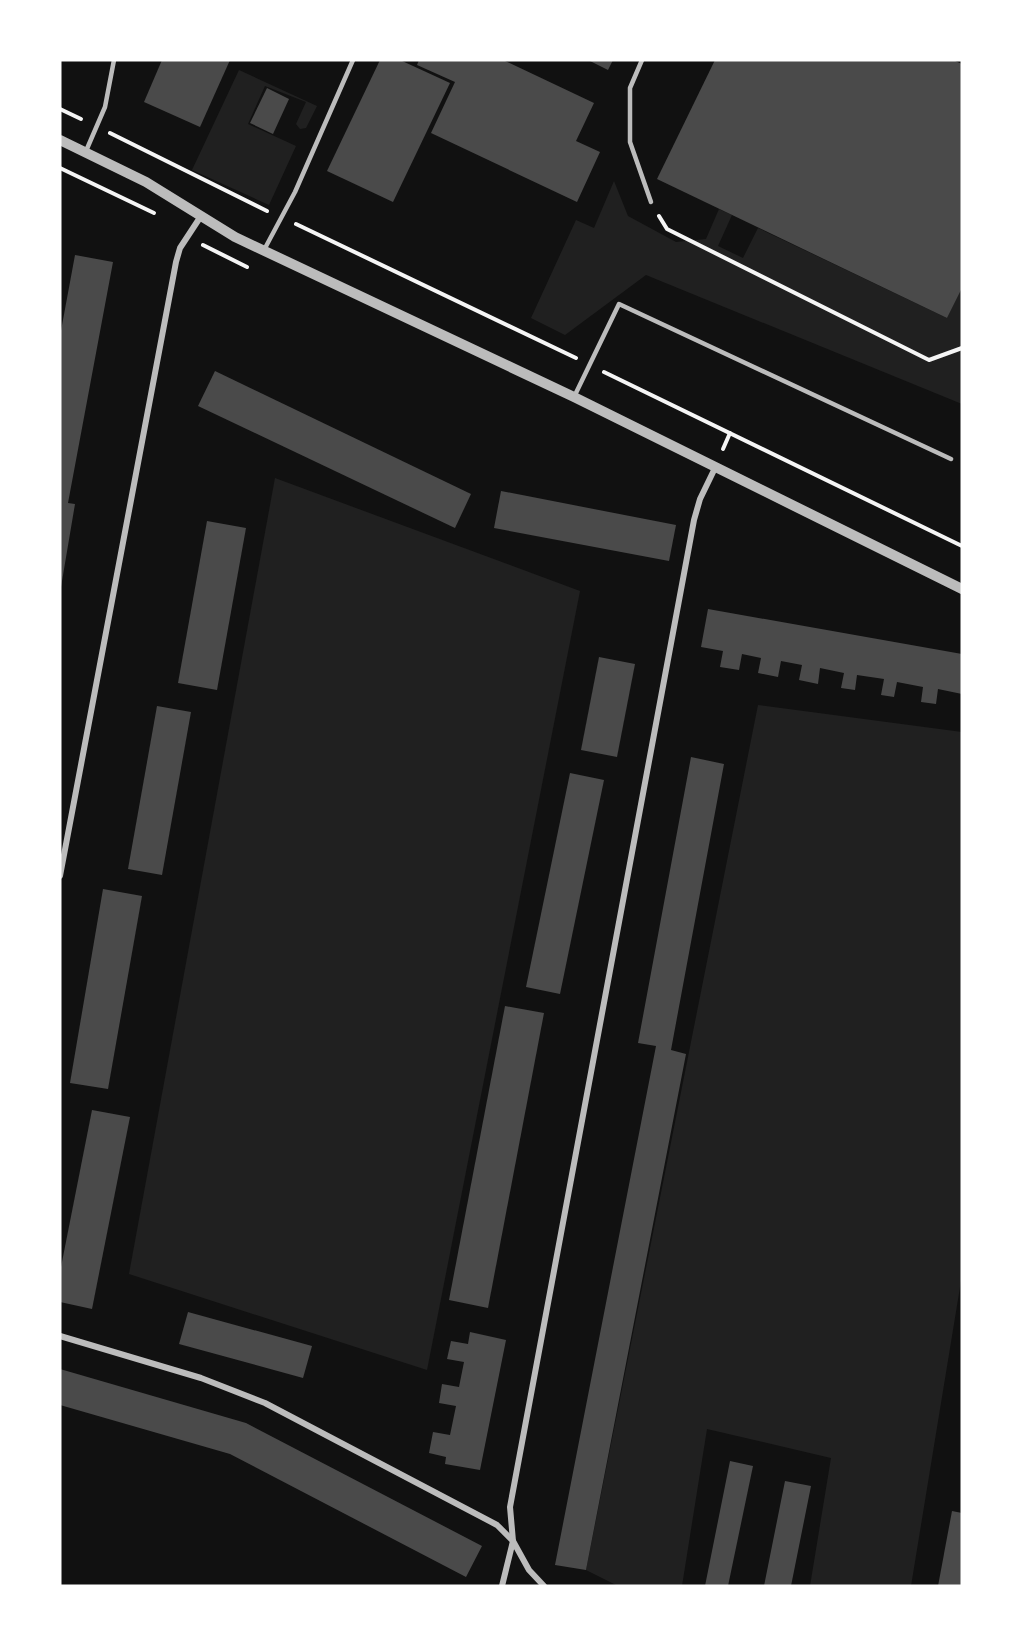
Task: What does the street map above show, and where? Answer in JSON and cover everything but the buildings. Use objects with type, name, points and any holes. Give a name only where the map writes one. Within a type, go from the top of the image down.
[{"type":"street","points":[[60,140],[146,182],[201,216],[264,250],[574,397],[962,589]]},
{"type":"street","points":[[60,876],[176,262],[180,248],[201,216]]},
{"type":"street","points":[[502,1586],[513,1541],[510,1507],[687,553],[700,499],[716,466]]},
{"type":"street","points":[[60,1336],[201,1378],[265,1403],[478,1513],[513,1541],[529,1570],[544,1586]]},
{"type":"lane","points":[[85,152],[105,107],[114,60]]},
{"type":"lane","points":[[264,250],[283,217],[353,60]]},
{"type":"lane","points":[[642,60],[630,88],[630,142],[651,202]]},
{"type":"lane","points":[[574,397],[619,304],[951,459]]},
{"type":"path","points":[[60,109],[962,546]]},
{"type":"path","points":[[60,168],[159,215]]},
{"type":"path","points":[[651,202],[666,229],[929,360],[962,348]]},
{"type":"path","points":[[724,447],[730,433]]},
{"type":"shaded area","points":[[239,70],[317,106],[306,128],[300,129],[296,124],[306,102],[265,86],[248,124],[296,146],[269,205],[192,170]]},
{"type":"shaded area","points":[[614,181],[628,216],[676,242],[706,239],[719,209],[732,215],[718,246],[743,258],[758,228],[947,318],[962,288],[962,404],[646,275],[565,335],[531,318],[576,220],[594,228]]},
{"type":"shaded area","points":[[275,478],[580,591],[427,1370],[129,1274]]},
{"type":"shaded area","points":[[758,705],[962,732],[962,1275],[911,1586],[810,1586],[831,1458],[707,1429],[682,1586],[618,1586],[586,1570]]}]
